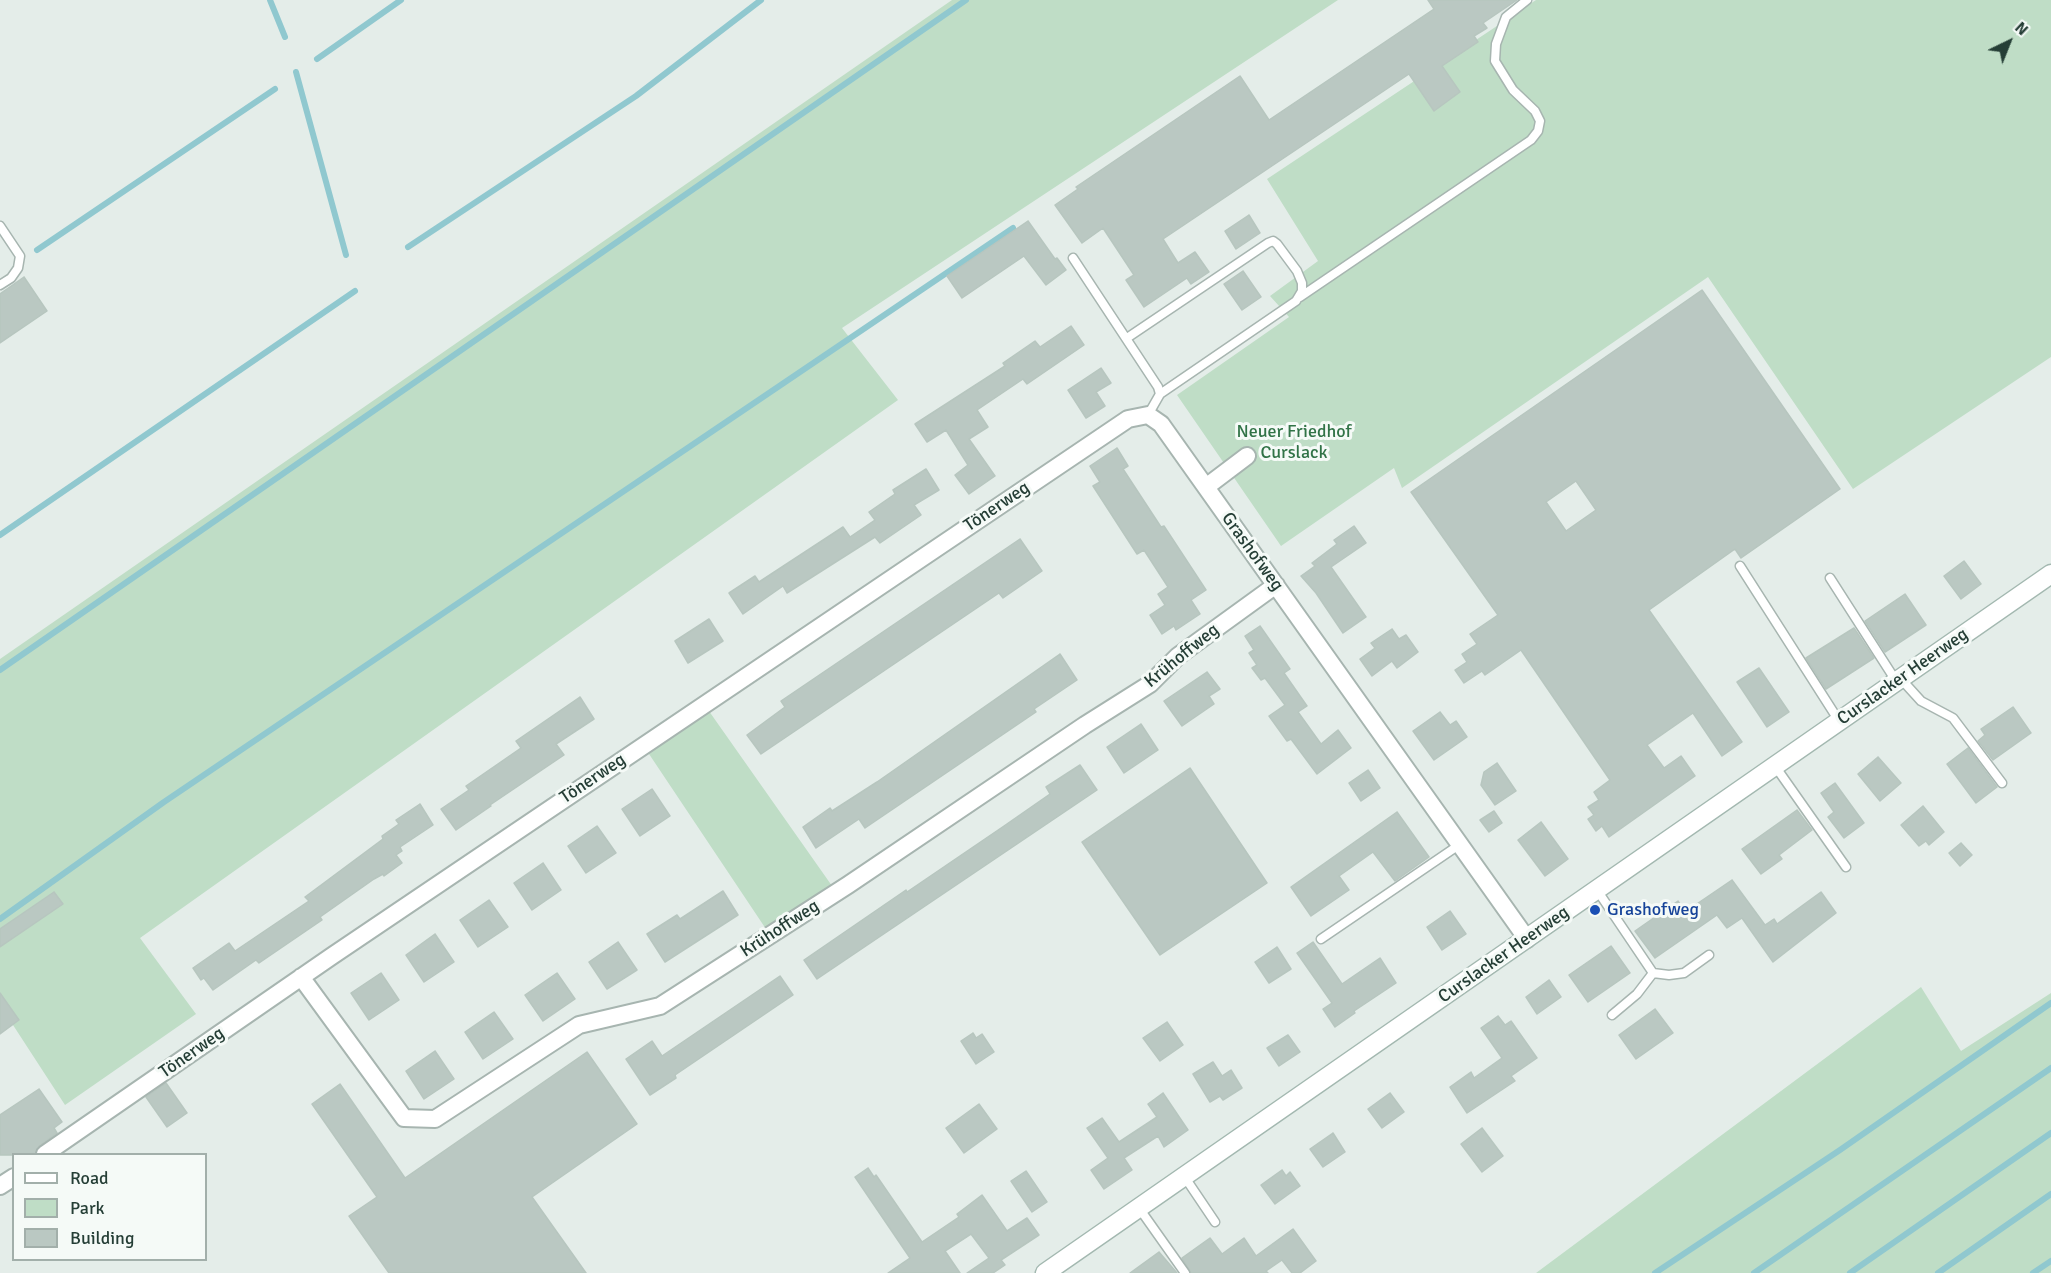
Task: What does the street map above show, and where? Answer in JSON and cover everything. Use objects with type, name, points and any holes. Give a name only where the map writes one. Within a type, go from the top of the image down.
[{"type":"main road","name":"Curslacker Heerweg","points":[[1045,1273],[2050,576]]},
{"type":"street","name":"Grashofweg","points":[[1148,415],[1161,424],[1527,939]]},
{"type":"street","name":"Tönerweg","points":[[48,1153],[301,977],[1128,419],[1148,415]]},
{"type":"street","points":[[1206,488],[1247,456]]},
{"type":"street","name":"Krühoffweg","points":[[301,977],[404,1118],[435,1119],[579,1025],[660,1006],[848,885],[1085,725],[1150,684],[1178,656],[1276,585]]},
{"type":"lane","points":[[1148,415],[1160,394],[1531,140],[1538,131],[1540,121],[1535,111],[1513,90],[1495,61],[1496,44],[1506,16],[1527,0]]},
{"type":"lane","points":[[0,226],[20,256],[18,268],[0,285]]},
{"type":"lane","points":[[1127,338],[1272,241],[1277,244],[1297,272],[1302,283],[1300,297]]},
{"type":"lane","points":[[1073,258],[1127,338],[1158,387],[1160,394]]},
{"type":"lane","points":[[1740,566],[1839,721]]},
{"type":"lane","points":[[1830,578],[1899,680],[1922,701],[1953,718],[2002,783]]},
{"type":"lane","points":[[1775,766],[1846,867]]},
{"type":"lane","points":[[1321,939],[1460,844]]},
{"type":"lane","points":[[1596,890],[1653,973],[1669,975],[1684,973],[1709,956]]},
{"type":"lane","points":[[1612,1015],[1637,994],[1653,973]]},
{"type":"lane","points":[[1184,1176],[1215,1222]]},
{"type":"lane","points":[[1139,1208],[1185,1273]]},
{"type":"green space","points":[[952,0],[1338,0],[842,328],[898,400],[140,938],[196,1014],[65,1105],[0,1005],[0,659]]},
{"type":"green space","name":"Neuer Friedhof Curslack","points":[[1536,0],[2051,0],[2051,357],[1853,489],[1708,277],[1402,488],[1394,468],[1281,546],[1177,395],[1289,317],[1270,296],[1318,261],[1267,179]]},
{"type":"green space","points":[[704,704],[837,893],[770,935],[643,745]]},
{"type":"green space","points":[[1921,987],[1961,1051],[2051,993],[2051,1273],[1536,1273]]},
{"type":"building","points":[[1428,0],[1517,0],[1483,23],[1487,28],[1474,36],[1478,42],[1442,66],[1460,92],[1434,111],[1409,74],[1163,239],[1178,263],[1195,252],[1209,272],[1191,284],[1187,278],[1144,307],[1126,280],[1134,275],[1103,228],[1082,243],[1055,205],[1078,189],[1076,187],[1240,76],[1269,120],[1434,9]]},
{"type":"building","points":[[1249,215],[1260,233],[1236,249],[1225,231]]},
{"type":"building","points":[[1028,221],[1055,259],[1057,258],[1066,270],[1046,285],[1024,256],[962,298],[947,276]]},
{"type":"building","points":[[1243,271],[1261,297],[1242,310],[1224,284]]},
{"type":"building","points":[[24,277],[47,311],[0,343],[0,294]]},
{"type":"building","points":[[1702,290],[1840,489],[1741,558],[1735,549],[1649,610],[1742,742],[1722,756],[1693,713],[1647,745],[1664,768],[1681,756],[1695,776],[1609,837],[1602,826],[1596,831],[1588,819],[1594,815],[1588,807],[1599,800],[1594,792],[1610,780],[1521,650],[1485,675],[1482,671],[1464,683],[1455,670],[1467,662],[1462,654],[1477,644],[1470,634],[1498,615],[1411,492]],"holes":[[[1576,481],[1596,510],[1566,531],[1546,502]]]},
{"type":"building","points":[[1071,326],[1084,345],[1027,384],[1023,379],[977,410],[988,427],[969,439],[995,476],[969,494],[955,475],[968,465],[946,430],[927,442],[915,424],[1005,366],[1003,363],[1035,341],[1040,347]]},
{"type":"building","points":[[1101,368],[1111,383],[1096,392],[1105,406],[1086,418],[1068,390]]},
{"type":"building","points":[[1117,448],[1128,466],[1123,469],[1206,590],[1191,600],[1200,614],[1176,630],[1174,626],[1162,634],[1150,615],[1165,605],[1158,594],[1168,587],[1144,550],[1137,554],[1093,486],[1100,482],[1090,466]]},
{"type":"building","points":[[926,469],[939,490],[914,505],[921,515],[880,543],[875,537],[787,593],[783,586],[743,614],[729,593],[755,576],[759,582],[843,527],[850,537],[875,520],[869,512],[895,494],[893,490]]},
{"type":"building","points":[[1354,526],[1366,543],[1331,567],[1366,617],[1343,633],[1316,593],[1301,576],[1315,566],[1312,563],[1337,544],[1334,540]]},
{"type":"building","points":[[1020,539],[1042,571],[1003,598],[999,593],[761,754],[747,735],[785,707],[781,701]]},
{"type":"building","points":[[1964,561],[1981,584],[1961,599],[1944,576]]},
{"type":"building","points":[[1905,594],[1926,625],[1885,652],[1865,621]]},
{"type":"building","points":[[709,619],[723,641],[688,663],[675,641]]},
{"type":"building","points":[[1260,626],[1290,669],[1284,673],[1307,706],[1298,712],[1321,744],[1338,730],[1351,748],[1317,774],[1291,739],[1287,741],[1269,716],[1285,705],[1265,678],[1261,680],[1252,668],[1257,665],[1249,653],[1254,650],[1245,636]]},
{"type":"building","points":[[1854,628],[1874,658],[1826,689],[1806,658]]},
{"type":"building","points":[[1392,629],[1399,639],[1406,635],[1418,652],[1397,668],[1392,661],[1372,676],[1360,659],[1375,648],[1371,643]]},
{"type":"building","points":[[1060,654],[1077,680],[1034,709],[1036,712],[865,828],[859,819],[816,848],[803,827],[830,808],[832,811],[877,782]]},
{"type":"building","points":[[1759,668],[1789,712],[1767,727],[1737,682]]},
{"type":"building","points":[[1207,672],[1220,689],[1209,696],[1214,704],[1182,726],[1164,701]]},
{"type":"building","points":[[580,697],[594,719],[556,744],[564,755],[456,830],[441,809],[469,790],[466,786],[521,748],[516,741]]},
{"type":"building","points":[[2013,707],[2031,733],[1993,760],[1978,741],[1985,735],[1981,729]]},
{"type":"building","points":[[1440,712],[1450,725],[1456,721],[1467,737],[1434,760],[1413,731]]},
{"type":"building","points":[[1141,724],[1158,750],[1124,773],[1107,747]]},
{"type":"building","points":[[1968,748],[1997,787],[1976,803],[1947,764]]},
{"type":"building","points":[[1878,757],[1901,783],[1880,801],[1858,774]]},
{"type":"building","points":[[1497,763],[1516,791],[1495,805],[1481,785],[1484,772]]},
{"type":"building","points":[[1080,765],[1097,790],[817,979],[804,960],[1050,794],[1046,787]]},
{"type":"building","points":[[1190,768],[1267,883],[1160,955],[1082,842]]},
{"type":"building","points":[[1368,770],[1380,788],[1361,801],[1349,783]]},
{"type":"building","points":[[1835,783],[1864,823],[1844,838],[1828,817],[1834,812],[1821,793]]},
{"type":"building","points":[[652,789],[670,816],[640,836],[622,809]]},
{"type":"building","points":[[420,804],[433,825],[400,847],[402,851],[396,855],[402,863],[384,876],[383,874],[374,879],[320,917],[322,920],[259,963],[256,960],[213,990],[204,978],[201,980],[193,968],[229,943],[235,951],[309,901],[305,897],[383,839],[382,836],[399,824],[396,820]]},
{"type":"building","points":[[1923,806],[1944,832],[1929,845],[1926,841],[1919,846],[1901,825]]},
{"type":"building","points":[[1797,810],[1812,830],[1779,855],[1782,859],[1761,874],[1742,849]]},
{"type":"building","points":[[1494,811],[1502,823],[1489,832],[1480,820]]},
{"type":"building","points":[[1397,812],[1429,857],[1395,881],[1373,852],[1339,876],[1349,890],[1311,916],[1291,887]]},
{"type":"building","points":[[1541,822],[1568,859],[1545,876],[1518,840]]},
{"type":"building","points":[[597,826],[616,853],[586,873],[568,846]]},
{"type":"building","points":[[1961,843],[1972,855],[1960,866],[1949,853]]},
{"type":"building","points":[[543,863],[561,890],[532,910],[514,883]]},
{"type":"building","points":[[1732,880],[1765,925],[1774,919],[1777,924],[1821,892],[1836,913],[1773,962],[1742,918],[1727,928],[1717,915],[1655,958],[1635,931],[1678,901],[1685,912]]},
{"type":"building","points":[[723,891],[738,915],[665,962],[647,934],[677,915],[680,919]]},
{"type":"building","points":[[54,892],[63,904],[0,947],[0,929]]},
{"type":"building","points":[[489,900],[508,927],[478,947],[460,920]]},
{"type":"building","points":[[1450,911],[1466,934],[1442,950],[1427,927]]},
{"type":"building","points":[[435,934],[454,962],[424,982],[406,955]]},
{"type":"building","points":[[618,942],[637,970],[607,989],[589,962]]},
{"type":"building","points":[[1313,942],[1342,984],[1380,958],[1396,983],[1354,1011],[1355,1013],[1335,1027],[1323,1009],[1332,1003],[1297,953]]},
{"type":"building","points":[[1611,946],[1630,973],[1588,1002],[1569,975]]},
{"type":"building","points":[[1277,947],[1291,969],[1269,983],[1255,962]]},
{"type":"building","points":[[381,973],[399,1000],[369,1020],[351,993]]},
{"type":"building","points":[[557,973],[575,999],[543,1021],[525,995]]},
{"type":"building","points":[[780,976],[793,995],[675,1075],[676,1078],[650,1095],[626,1059],[652,1041],[662,1056]]},
{"type":"building","points":[[1549,980],[1561,997],[1537,1014],[1526,997]]},
{"type":"building","points":[[0,993],[19,1020],[0,1034]]},
{"type":"building","points":[[1655,1009],[1673,1033],[1636,1059],[1619,1035]]},
{"type":"building","points":[[494,1012],[513,1039],[483,1059],[465,1032]]},
{"type":"building","points":[[1498,1016],[1505,1025],[1511,1021],[1537,1058],[1511,1076],[1515,1081],[1467,1113],[1450,1087],[1471,1072],[1474,1078],[1502,1058],[1481,1028]]},
{"type":"building","points":[[1167,1022],[1183,1045],[1160,1061],[1143,1038]]},
{"type":"building","points":[[973,1033],[976,1038],[982,1034],[994,1052],[976,1064],[961,1041]]},
{"type":"building","points":[[1288,1035],[1300,1052],[1279,1066],[1267,1048]]},
{"type":"building","points":[[435,1051],[454,1079],[424,1099],[406,1071]]},
{"type":"building","points":[[587,1052],[637,1124],[532,1197],[586,1273],[389,1273],[349,1216],[377,1197],[312,1104],[340,1084],[405,1178]]},
{"type":"building","points":[[1213,1062],[1222,1076],[1231,1070],[1242,1088],[1223,1100],[1220,1096],[1210,1102],[1193,1074]]},
{"type":"building","points":[[166,1083],[187,1113],[167,1127],[146,1097]]},
{"type":"building","points":[[39,1089],[62,1122],[54,1128],[57,1133],[39,1146],[36,1153],[0,1155],[0,1115]]},
{"type":"building","points":[[1163,1093],[1188,1130],[1164,1147],[1158,1136],[1124,1158],[1132,1170],[1104,1189],[1091,1170],[1108,1158],[1087,1128],[1102,1118],[1119,1142],[1157,1117],[1148,1104]]},
{"type":"building","points":[[1390,1093],[1404,1112],[1382,1128],[1368,1109]]},
{"type":"building","points":[[979,1104],[997,1129],[964,1153],[946,1128]]},
{"type":"building","points":[[1482,1128],[1503,1156],[1482,1172],[1461,1144]]},
{"type":"building","points":[[1333,1133],[1345,1152],[1323,1167],[1310,1149]]},
{"type":"building","points":[[868,1168],[874,1177],[876,1175],[922,1242],[959,1217],[957,1214],[982,1195],[1007,1231],[1027,1218],[1039,1235],[1001,1260],[1005,1265],[993,1273],[967,1273],[989,1258],[971,1234],[945,1251],[960,1273],[888,1273],[910,1258],[855,1177]]},
{"type":"building","points":[[1282,1170],[1286,1176],[1290,1172],[1300,1186],[1275,1204],[1261,1185]]},
{"type":"building","points":[[1026,1171],[1047,1202],[1032,1212],[1011,1181]]},
{"type":"building","points":[[1293,1229],[1316,1261],[1300,1273],[1292,1273],[1282,1260],[1266,1271],[1268,1273],[1191,1273],[1182,1258],[1210,1238],[1222,1254],[1244,1238],[1256,1256]]},
{"type":"building","points":[[1159,1252],[1177,1273],[1130,1273]]},
{"type":"waterway","points":[[270,0],[285,37]]},
{"type":"waterway","points":[[317,59],[401,0]]},
{"type":"waterway","points":[[408,247],[636,96],[761,0]]},
{"type":"waterway","points":[[0,670],[966,0]]},
{"type":"waterway","points":[[296,72],[346,255]]},
{"type":"waterway","points":[[37,250],[275,89]]},
{"type":"waterway","points":[[0,919],[164,802],[1013,228]]},
{"type":"waterway","points":[[0,535],[355,291]]},
{"type":"waterway","points":[[1655,1273],[1840,1150],[2051,1003]]},
{"type":"waterway","points":[[1754,1273],[2051,1068]]},
{"type":"waterway","points":[[1850,1273],[2051,1133]]},
{"type":"waterway","points":[[1938,1273],[2051,1194]]},
{"type":"waterway","points":[[2033,1273],[2051,1261]]},
{"type":"place","name":"Grashofweg","points":[[1595,910]]}]
